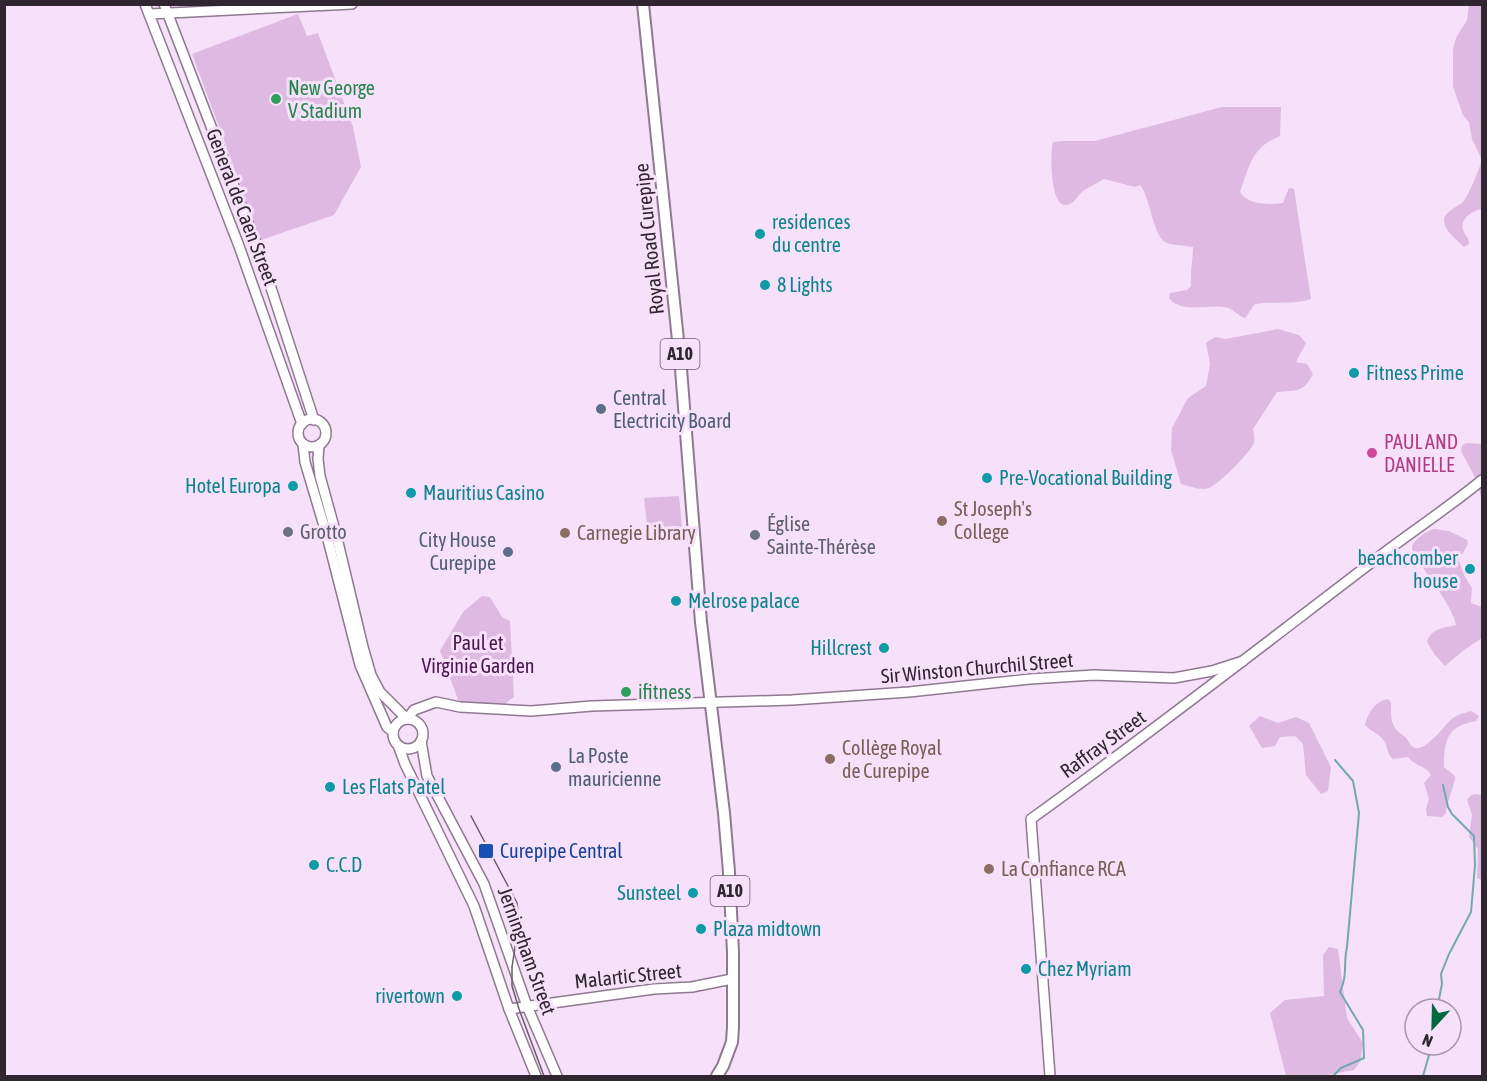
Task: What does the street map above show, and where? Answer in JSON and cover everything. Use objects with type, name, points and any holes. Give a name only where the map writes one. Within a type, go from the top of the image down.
[{"type":"main road","name":"Royal Road Curepipe","points":[[643,4],[681,369],[701,622],[727,849],[731,906],[732,1042],[717,1077]]},
{"type":"street","name":"General de Caen Street","points":[[145,4],[238,246],[302,424]]},
{"type":"street","name":"General de Caen Street","points":[[164,4],[259,251],[314,420]]},
{"type":"street","points":[[150,14],[352,4]]},
{"type":"street","points":[[303,444],[314,447],[323,442],[326,432],[322,424],[314,420],[302,424],[299,432],[305,462],[327,536],[360,665],[387,727],[393,732]]},
{"type":"street","points":[[319,445],[320,476],[365,656],[375,684],[407,719],[420,725]]},
{"type":"street","name":"Raffray Street","points":[[1050,1077],[1031,819],[1145,737],[1387,550],[1443,512],[1482,480]]},
{"type":"street","name":"Sir Winston Churchil Street","points":[[426,706],[436,702],[460,707],[531,711],[658,704],[711,704],[909,692],[1094,675],[1174,678],[1212,671],[1243,661]]},
{"type":"street","points":[[1191,676],[1196,682],[1195,698]]},
{"type":"street","points":[[426,706],[418,715],[417,722],[423,733],[421,741],[411,748],[398,745],[393,732],[398,723],[407,719],[411,712],[426,706]]},
{"type":"street","name":"Jerningham Street","points":[[421,741],[427,777],[484,885],[527,1006],[556,1077]]},
{"type":"street","name":"Jerningham Street","points":[[398,745],[474,906],[536,1077]]},
{"type":"street","name":"Malartic Street","points":[[510,1009],[654,989],[692,987],[732,979]]},
{"type":"green space","points":[[1469,5],[1482,5],[1482,160],[1472,139],[1469,122],[1463,115],[1453,87],[1453,49],[1456,38],[1467,20]]},
{"type":"green space","name":"New George V Stadium","points":[[298,14],[307,36],[318,33],[353,127],[361,167],[334,215],[261,240],[192,54]]},
{"type":"green space","points":[[1222,107],[1281,107],[1280,136],[1257,152],[1249,166],[1240,192],[1253,202],[1277,204],[1283,203],[1289,188],[1294,189],[1311,299],[1255,304],[1245,318],[1227,308],[1180,306],[1169,298],[1170,293],[1187,290],[1191,286],[1193,247],[1175,245],[1161,238],[1140,185],[1135,187],[1104,179],[1083,191],[1071,204],[1065,205],[1056,196],[1052,178],[1053,142],[1095,141]]},
{"type":"green space","points":[[1482,160],[1482,209],[1472,213],[1464,221],[1463,230],[1469,244],[1464,247],[1449,232],[1444,218],[1465,199]]},
{"type":"green space","points":[[1278,329],[1299,335],[1306,343],[1296,362],[1307,364],[1313,374],[1310,380],[1303,388],[1277,392],[1253,429],[1254,443],[1251,448],[1220,480],[1206,489],[1181,484],[1171,450],[1172,428],[1188,398],[1206,386],[1210,364],[1206,343],[1215,337],[1226,339]]},
{"type":"green space","points":[[1466,443],[1482,444],[1482,499],[1476,479],[1461,451],[1462,446]]},
{"type":"green space","points":[[679,496],[682,526],[678,532],[648,533],[644,498]]},
{"type":"green space","points":[[1434,529],[1449,531],[1467,540],[1468,544],[1459,556],[1459,561],[1472,588],[1471,603],[1482,607],[1482,638],[1445,666],[1427,642],[1435,631],[1456,625],[1448,605],[1412,547],[1421,536]]},
{"type":"green space","name":"Paul et Virginie Garden","points":[[482,596],[490,597],[502,617],[510,621],[514,697],[503,705],[460,705],[440,651],[463,612]]},
{"type":"green space","points":[[1388,699],[1391,703],[1391,718],[1394,726],[1413,747],[1418,748],[1423,747],[1434,738],[1453,718],[1471,711],[1479,716],[1476,721],[1459,726],[1446,742],[1444,767],[1455,779],[1446,813],[1442,817],[1427,816],[1426,809],[1429,799],[1424,783],[1431,775],[1429,772],[1408,757],[1393,759],[1382,738],[1365,725],[1373,708],[1379,702]]},
{"type":"green space","points":[[1260,716],[1278,723],[1296,717],[1309,723],[1331,767],[1328,791],[1321,794],[1306,775],[1303,744],[1295,736],[1280,737],[1275,746],[1262,748],[1249,726]]},
{"type":"green space","points":[[1474,794],[1482,795],[1482,880],[1477,878],[1478,849],[1469,837],[1472,815],[1467,800]]},
{"type":"green space","points":[[1329,947],[1338,949],[1347,1018],[1363,1043],[1360,1062],[1354,1070],[1322,1076],[1286,1076],[1270,1013],[1285,1000],[1324,996],[1323,955]]},
{"type":"waterway","points":[[1333,1076],[1341,1068],[1364,1058],[1363,1030],[1340,992],[1345,975],[1359,813],[1353,781],[1335,760]]},
{"type":"waterway","points":[[1439,997],[1441,974],[1471,912],[1475,865],[1474,836],[1452,814],[1443,785]]},
{"type":"waterway","points":[[1423,1076],[1429,1057]]},
{"type":"tram line","points":[[471,816],[517,903],[519,921],[512,967],[512,986],[544,1076]]},
{"type":"place","name":"New George V Stadium","points":[[276,99]]},
{"type":"place","name":"residences du centre","points":[[760,234]]},
{"type":"place","name":"8 Lights","points":[[765,285]]},
{"type":"place","name":"Fitness Prime","points":[[1354,373]]},
{"type":"place","name":"Central Electricity Board","points":[[601,409]]},
{"type":"place","name":"PAUL AND DANIELLE","points":[[1372,453]]},
{"type":"place","name":"Pre-Vocational Building","points":[[987,478]]},
{"type":"place","name":"Hotel Europa","points":[[293,486]]},
{"type":"place","name":"Mauritius Casino","points":[[411,493]]},
{"type":"place","name":"St Joseph's College","points":[[942,521]]},
{"type":"place","name":"Grotto","points":[[288,532]]},
{"type":"place","name":"Carnegie Library","points":[[565,533]]},
{"type":"place","name":"Église Sainte-Thérèse","points":[[755,535]]},
{"type":"place","name":"City House Curepipe","points":[[508,552]]},
{"type":"place","name":"beachcomber house","points":[[1470,569]]},
{"type":"place","name":"Melrose palace","points":[[676,601]]},
{"type":"place","name":"Hillcrest","points":[[884,648]]},
{"type":"place","name":"ifitness","points":[[626,692]]},
{"type":"place","name":"Collège Royal de Curepipe","points":[[830,759]]},
{"type":"place","name":"La Poste mauricienne","points":[[556,767]]},
{"type":"place","name":"Les Flats Patel","points":[[330,787]]},
{"type":"place","name":"Curepipe Central","points":[[486,851]]},
{"type":"place","name":"C.C.D","points":[[314,865]]},
{"type":"place","name":"La Confiance RCA","points":[[989,869]]},
{"type":"place","name":"Sunsteel","points":[[693,893]]},
{"type":"place","name":"Plaza midtown","points":[[701,929]]},
{"type":"place","name":"Chez Myriam","points":[[1026,969]]},
{"type":"place","name":"rivertown","points":[[457,996]]}]
